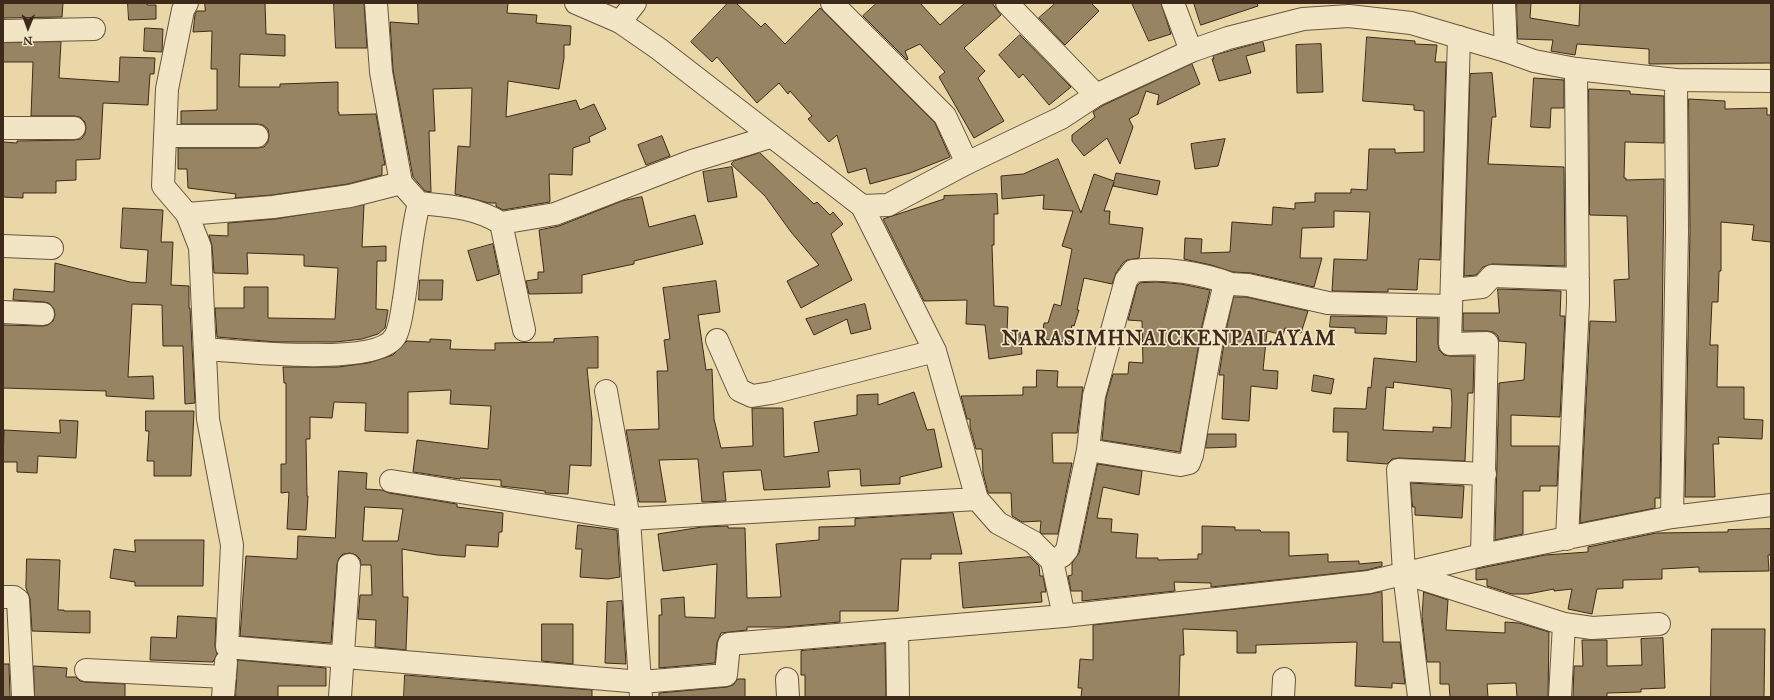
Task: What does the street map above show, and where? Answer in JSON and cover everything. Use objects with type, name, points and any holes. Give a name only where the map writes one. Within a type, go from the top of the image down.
[{"type":"street","points":[[86,670],[224,687],[232,545],[208,419],[200,247],[187,214],[163,186],[167,89],[183,10],[187,3]]},
{"type":"street","points":[[376,3],[381,72],[401,183],[419,203],[462,208],[487,214],[501,223],[555,214],[692,161],[770,137]]},
{"type":"street","points":[[576,3],[620,22],[659,49],[770,137],[862,206],[935,351],[977,499],[998,522],[1033,542],[1052,561],[1064,616]]},
{"type":"street","points":[[620,22],[634,3]]},
{"type":"street","points":[[832,3],[945,116],[967,163]]},
{"type":"street","points":[[1007,3],[1096,95]]},
{"type":"street","points":[[1173,3],[1191,51]]},
{"type":"street","points":[[1504,3],[1506,51]]},
{"type":"street","points":[[862,206],[888,205],[967,163],[1061,118],[1096,95],[1191,51],[1228,38],[1303,18],[1349,16],[1411,23],[1459,36],[1506,51],[1534,62],[1576,69],[1676,80],[1771,81]]},
{"type":"street","points":[[3,31],[94,29]]},
{"type":"street","points":[[1459,36],[1450,344],[1487,343],[1482,555]]},
{"type":"street","points":[[1567,539],[1578,279],[1576,69]]},
{"type":"street","points":[[1672,517],[1677,231],[1676,80]]},
{"type":"street","points":[[3,128],[74,128]]},
{"type":"street","points":[[165,136],[257,136]]},
{"type":"street","points":[[187,214],[273,207],[350,196],[401,183]]},
{"type":"street","points":[[204,349],[296,355],[353,354],[379,348],[390,343],[396,334],[401,314],[419,203]]},
{"type":"street","points":[[501,223],[524,330]]},
{"type":"street","points":[[3,246],[52,248]]},
{"type":"street","points":[[1052,561],[1062,556],[1067,550],[1088,450],[1094,396],[1126,280],[1133,270],[1146,269],[1214,277],[1231,284],[1248,285],[1328,303],[1451,298],[1482,287],[1492,276],[1578,279]]},
{"type":"street","points":[[1088,450],[1180,465],[1189,463],[1192,455],[1214,328],[1224,287],[1231,284]]},
{"type":"street","points":[[3,312],[43,314]]},
{"type":"street","points":[[717,340],[739,390],[752,396],[771,393],[935,351]]},
{"type":"street","points":[[606,391],[629,519],[641,689]]},
{"type":"street","points":[[1419,697],[1404,573],[1398,470],[1485,474]]},
{"type":"street","points":[[391,481],[629,519],[977,499]]},
{"type":"street","points":[[227,647],[344,656],[641,689],[726,675],[729,644],[1064,616],[1369,582],[1482,555],[1672,517],[1771,505]]},
{"type":"street","points":[[340,697],[342,656],[344,656],[349,565]]},
{"type":"street","points":[[1404,573],[1564,624],[1592,628],[1660,624]]},
{"type":"street","points":[[3,597],[14,597],[18,600],[23,697]]},
{"type":"street","points":[[1560,697],[1564,624]]},
{"type":"street","points":[[897,630],[898,697]]},
{"type":"building","points":[[3,3],[63,3],[62,17],[3,18]]},
{"type":"building","points":[[128,3],[147,3],[147,5],[156,5],[156,19],[129,20]]},
{"type":"building","points":[[205,3],[265,3],[266,34],[285,35],[285,56],[240,54],[239,87],[280,87],[280,84],[338,82],[339,115],[376,114],[385,165],[382,165],[382,175],[348,184],[272,195],[235,198],[236,194],[188,188],[187,169],[178,169],[178,148],[257,148],[264,147],[268,142],[269,136],[268,129],[263,125],[257,124],[181,124],[181,111],[217,110],[217,69],[211,69],[212,31],[193,32],[195,14],[197,11],[205,11]]},
{"type":"building","points":[[334,3],[364,3],[367,48],[336,48]]},
{"type":"building","points":[[418,3],[508,3],[507,13],[537,15],[536,23],[571,26],[570,45],[564,45],[564,58],[559,89],[508,81],[506,117],[576,100],[580,110],[594,104],[606,129],[589,137],[590,142],[573,148],[572,175],[549,174],[550,202],[503,210],[496,206],[496,203],[489,203],[455,194],[458,146],[470,147],[472,88],[433,89],[435,131],[429,131],[431,192],[425,191],[413,177],[393,70],[390,22],[418,24]]},
{"type":"building","points":[[728,3],[736,3],[761,27],[765,23],[785,44],[820,8],[935,123],[950,157],[910,173],[870,184],[866,168],[848,173],[837,135],[829,142],[808,119],[812,116],[790,91],[788,94],[779,83],[757,103],[717,57],[712,62],[691,42]]},
{"type":"building","points":[[877,3],[920,3],[940,25],[965,3],[992,3],[1001,15],[964,48],[985,71],[978,78],[1004,121],[974,138],[939,77],[945,72],[920,44],[905,51],[907,60],[863,16]]},
{"type":"building","points":[[1056,3],[1091,3],[1099,11],[1065,45],[1039,18]]},
{"type":"building","points":[[1132,3],[1161,3],[1171,34],[1149,41]]},
{"type":"building","points":[[1194,3],[1257,3],[1258,6],[1201,25]]},
{"type":"building","points":[[1517,3],[1531,3],[1530,18],[1579,26],[1580,3],[1771,3],[1771,63],[1649,64],[1649,49],[1577,44],[1575,55],[1551,51],[1553,40],[1518,39]]},
{"type":"building","points":[[145,28],[163,29],[162,52],[144,51]]},
{"type":"building","points":[[1020,35],[1071,87],[1049,105],[1023,74],[1019,78],[999,55]]},
{"type":"building","points":[[1367,37],[1415,41],[1415,44],[1437,45],[1435,62],[1446,62],[1440,260],[1419,259],[1417,290],[1388,289],[1388,292],[1332,291],[1334,259],[1367,260],[1370,212],[1334,211],[1334,227],[1302,228],[1300,258],[1322,258],[1314,287],[1251,273],[1233,272],[1184,259],[1185,238],[1202,239],[1201,253],[1230,252],[1232,222],[1272,225],[1273,207],[1295,209],[1295,203],[1315,202],[1315,193],[1351,193],[1351,189],[1367,190],[1369,149],[1395,149],[1395,153],[1424,152],[1424,111],[1414,110],[1414,105],[1363,101]]},
{"type":"building","points":[[61,42],[59,78],[119,82],[120,57],[155,58],[154,74],[150,74],[148,105],[103,103],[100,159],[76,160],[76,180],[56,181],[56,193],[23,193],[23,198],[3,197],[3,142],[17,143],[17,141],[74,140],[81,139],[85,134],[85,122],[80,117],[31,116],[33,62],[3,62],[3,43]]},
{"type":"building","points":[[1263,42],[1265,51],[1246,56],[1251,73],[1219,81],[1212,59],[1214,59],[1213,56]]},
{"type":"building","points":[[1321,44],[1323,92],[1297,93],[1296,45]]},
{"type":"building","points":[[1192,64],[1200,84],[1157,105],[1159,95],[1146,91],[1138,114],[1129,119],[1133,127],[1120,164],[1107,138],[1084,156],[1072,141],[1072,135],[1095,117],[1093,112],[1102,106]]},
{"type":"building","points":[[1492,73],[1496,117],[1492,117],[1488,164],[1564,167],[1565,266],[1492,264],[1483,267],[1476,275],[1464,276],[1470,74]]},
{"type":"building","points":[[1534,78],[1564,80],[1564,108],[1551,108],[1550,128],[1531,127]]},
{"type":"building","points":[[1589,89],[1630,91],[1630,94],[1664,96],[1664,143],[1625,142],[1624,178],[1626,178],[1626,180],[1664,179],[1660,498],[1655,498],[1655,508],[1580,523],[1590,321],[1616,322],[1614,280],[1629,279],[1627,216],[1590,215]]},
{"type":"building","points":[[1689,99],[1725,101],[1725,109],[1767,108],[1767,115],[1771,115],[1771,242],[1752,240],[1754,225],[1721,222],[1721,271],[1719,271],[1718,302],[1712,302],[1710,345],[1718,345],[1717,387],[1744,387],[1744,419],[1763,420],[1762,439],[1718,437],[1719,444],[1713,444],[1715,497],[1685,497],[1690,231]]},
{"type":"building","points":[[662,136],[670,156],[646,165],[638,145]]},
{"type":"building","points":[[1225,139],[1218,166],[1195,169],[1191,144]]},
{"type":"building","points":[[760,153],[814,204],[817,202],[830,215],[833,212],[843,224],[831,234],[852,280],[801,308],[787,281],[819,265],[791,232],[765,196],[731,164],[734,161]]},
{"type":"building","points":[[1058,159],[1081,213],[1094,174],[1114,181],[1116,173],[1160,181],[1157,195],[1113,186],[1114,182],[1104,211],[1110,211],[1109,224],[1143,228],[1139,258],[1127,260],[1123,263],[1116,273],[1112,284],[1084,278],[1077,310],[1079,310],[1074,326],[1072,325],[1069,342],[1042,339],[1044,323],[1048,323],[1054,304],[1061,306],[1072,249],[1062,246],[1073,211],[1043,209],[1044,195],[1002,199],[1001,176],[1023,174]]},
{"type":"building","points":[[732,167],[737,197],[708,202],[703,172]]},
{"type":"building","points":[[997,194],[998,214],[994,214],[994,245],[992,245],[994,306],[1008,307],[1007,333],[1020,332],[1022,354],[989,359],[985,325],[966,324],[967,300],[924,301],[883,219],[944,199],[944,196]]},
{"type":"building","points":[[642,197],[649,227],[695,215],[703,244],[634,261],[634,264],[582,275],[582,293],[529,294],[526,281],[538,279],[538,272],[544,272],[539,230],[559,226],[622,201]]},
{"type":"building","points":[[364,205],[362,247],[386,246],[386,261],[377,261],[376,309],[388,310],[385,328],[378,334],[362,339],[336,342],[276,342],[217,337],[215,308],[244,308],[244,287],[268,287],[268,318],[335,319],[338,268],[304,266],[304,255],[247,253],[248,274],[214,273],[212,246],[209,235],[228,236],[228,223],[275,219]]},
{"type":"building","points":[[123,208],[163,210],[161,242],[173,242],[171,285],[189,286],[195,403],[185,404],[183,346],[163,346],[162,305],[132,304],[128,377],[153,376],[154,399],[106,396],[106,391],[3,388],[3,325],[43,326],[48,325],[53,321],[55,315],[54,309],[49,303],[13,300],[14,289],[54,292],[55,263],[130,282],[146,283],[148,250],[121,248]]},
{"type":"building","points":[[493,244],[499,274],[477,281],[468,251]]},
{"type":"building","points":[[420,280],[443,280],[442,300],[419,300]]},
{"type":"building","points":[[716,281],[720,312],[698,315],[706,370],[712,369],[714,419],[721,448],[753,446],[752,408],[783,408],[784,457],[819,452],[814,422],[857,415],[857,395],[878,394],[878,405],[914,392],[927,430],[934,429],[942,467],[900,477],[900,484],[861,486],[860,469],[828,471],[830,487],[764,490],[761,470],[723,472],[726,501],[702,502],[698,459],[659,460],[666,502],[639,502],[626,430],[659,429],[657,371],[668,371],[664,340],[670,339],[663,288]]},
{"type":"building","points":[[1157,282],[1181,284],[1210,290],[1202,326],[1180,452],[1102,440],[1106,398],[1113,374],[1128,374],[1129,362],[1143,363],[1142,321],[1128,320],[1137,286],[1140,283]]},
{"type":"building","points":[[1498,289],[1561,291],[1560,316],[1565,316],[1560,417],[1511,415],[1511,446],[1559,446],[1557,486],[1540,486],[1540,491],[1523,491],[1523,534],[1495,540],[1499,383],[1524,380],[1526,343],[1499,341],[1498,336],[1493,332],[1463,331],[1463,313],[1499,313]]},
{"type":"building","points":[[1234,297],[1246,297],[1308,311],[1301,333],[1285,328],[1283,335],[1267,331],[1263,370],[1278,371],[1277,389],[1251,386],[1249,421],[1222,419],[1224,375],[1219,375],[1226,331]]},
{"type":"building","points":[[865,304],[871,329],[851,334],[847,319],[814,335],[806,319]]},
{"type":"building","points":[[1331,316],[1387,317],[1386,334],[1355,333],[1355,328],[1330,327]]},
{"type":"building","points":[[1417,318],[1438,318],[1438,344],[1439,350],[1444,355],[1474,356],[1473,393],[1468,393],[1465,461],[1399,458],[1392,459],[1387,464],[1347,461],[1348,432],[1333,432],[1334,408],[1366,409],[1368,387],[1371,388],[1374,358],[1416,362]],"holes":[[[1394,382],[1451,389],[1451,428],[1433,427],[1433,432],[1383,430],[1386,387],[1393,388]]]},
{"type":"building","points":[[598,337],[598,368],[587,368],[592,419],[591,466],[570,465],[568,494],[545,493],[545,491],[501,486],[501,480],[460,479],[413,472],[417,440],[488,449],[491,406],[450,404],[451,390],[408,392],[408,433],[365,431],[366,403],[334,402],[332,418],[310,417],[310,439],[306,439],[308,496],[306,530],[287,529],[289,492],[281,493],[281,464],[286,464],[286,383],[284,383],[283,367],[338,367],[368,363],[393,355],[407,341],[430,342],[430,339],[451,340],[450,349],[495,350],[495,343],[554,342],[554,339]]},
{"type":"building","points":[[1037,370],[1058,371],[1057,387],[1083,387],[1077,433],[1052,433],[1053,463],[1072,463],[1058,534],[1042,534],[1040,532],[1041,521],[1022,522],[1012,516],[1011,493],[988,493],[983,473],[982,449],[976,449],[970,427],[970,419],[967,419],[961,396],[1023,395],[1023,387],[1036,387]]},
{"type":"building","points":[[1314,375],[1334,379],[1331,394],[1312,391]]},
{"type":"building","points":[[146,411],[194,411],[191,476],[154,476],[154,461],[147,461],[149,431],[146,431]]},
{"type":"building","points":[[60,420],[78,421],[76,458],[38,456],[37,473],[17,472],[17,462],[3,462],[4,430],[60,433]]},
{"type":"building","points":[[1208,434],[1236,434],[1236,447],[1206,448]]},
{"type":"building","points":[[1098,464],[1142,471],[1139,495],[1103,487],[1097,518],[1112,519],[1111,532],[1138,534],[1136,558],[1158,558],[1158,560],[1198,559],[1198,554],[1202,554],[1202,526],[1235,527],[1235,530],[1289,532],[1289,556],[1328,554],[1328,562],[1359,561],[1359,564],[1382,562],[1382,566],[1367,570],[1211,587],[1211,583],[1174,582],[1175,591],[1082,601],[1082,591],[1071,591],[1068,576],[1072,575],[1072,563],[1079,553]]},
{"type":"building","points":[[339,471],[367,473],[366,489],[382,490],[389,493],[457,504],[457,507],[503,513],[502,532],[499,532],[498,547],[466,545],[465,557],[437,555],[402,549],[403,597],[408,597],[406,650],[375,647],[376,620],[358,619],[360,595],[372,595],[371,565],[361,565],[360,559],[356,555],[350,553],[343,554],[339,558],[337,564],[331,643],[240,636],[246,556],[297,559],[298,536],[335,538]],"holes":[[[365,507],[403,509],[398,541],[363,541]]]},
{"type":"building","points":[[1411,483],[1464,486],[1462,518],[1415,515]]},
{"type":"building","points":[[953,513],[962,554],[931,554],[931,559],[901,559],[898,611],[840,611],[840,622],[784,627],[747,627],[747,630],[721,633],[717,642],[715,663],[659,668],[659,615],[662,615],[661,599],[684,597],[685,617],[715,618],[717,564],[663,571],[658,534],[702,527],[728,526],[728,528],[745,528],[747,598],[781,597],[776,544],[819,540],[819,527],[855,526],[855,519]]},
{"type":"building","points":[[578,525],[617,530],[620,577],[608,579],[580,577],[582,549],[576,549]]},
{"type":"building","points":[[1771,529],[1771,555],[1768,555],[1769,571],[1699,572],[1699,567],[1662,569],[1662,579],[1623,580],[1623,588],[1597,589],[1592,614],[1568,609],[1572,589],[1554,591],[1554,589],[1528,594],[1512,594],[1487,586],[1487,579],[1476,580],[1476,569],[1545,555],[1588,552],[1588,547],[1656,533],[1728,532],[1728,530]]},
{"type":"building","points":[[135,540],[204,540],[203,586],[135,586],[135,582],[110,578],[114,549],[135,552]]},
{"type":"building","points":[[1030,557],[1039,566],[1040,576],[1043,576],[1046,592],[1041,592],[1042,602],[963,608],[959,563]]},
{"type":"building","points":[[27,559],[60,560],[58,610],[90,611],[90,633],[32,631],[30,599],[26,588]]},
{"type":"building","points":[[1382,592],[1383,642],[1400,642],[1405,684],[1392,683],[1392,688],[1355,686],[1357,642],[1256,645],[1256,653],[1237,653],[1237,631],[1183,629],[1184,655],[1180,655],[1179,697],[1081,697],[1082,688],[1078,688],[1080,659],[1093,660],[1093,625]]},
{"type":"building","points":[[1424,592],[1448,600],[1446,630],[1505,633],[1505,622],[1519,623],[1549,632],[1548,697],[1517,697],[1516,683],[1487,684],[1488,697],[1450,697],[1449,684],[1440,684],[1440,662],[1427,662],[1422,617]]},
{"type":"building","points":[[622,601],[626,664],[605,663],[607,602]]},
{"type":"building","points":[[178,616],[216,618],[215,646],[217,654],[213,662],[150,660],[151,637],[176,638]]},
{"type":"building","points":[[542,624],[573,624],[573,664],[542,661]]},
{"type":"building","points":[[1712,629],[1765,629],[1764,697],[1711,697]]},
{"type":"building","points":[[1663,638],[1665,688],[1641,689],[1641,692],[1607,693],[1607,697],[1573,697],[1574,666],[1583,666],[1582,640],[1607,640],[1607,666],[1642,665],[1641,639]]},
{"type":"building","points":[[885,644],[886,697],[805,697],[805,675],[801,675],[801,651]]},
{"type":"building","points":[[238,660],[326,668],[326,686],[278,686],[278,697],[236,697]]},
{"type":"building","points":[[3,664],[9,664],[10,697],[3,697]]},
{"type":"building","points":[[34,666],[67,668],[66,677],[76,677],[80,681],[85,682],[125,684],[125,697],[35,697]]},
{"type":"building","points":[[405,675],[592,690],[592,697],[404,697]]},
{"type":"building","points":[[738,679],[745,679],[745,697],[659,697],[659,693],[727,687],[733,685]]},
{"type":"district","name":"NARASIMHNAICKENPALAYAM","points":[[1169,340]]}]
